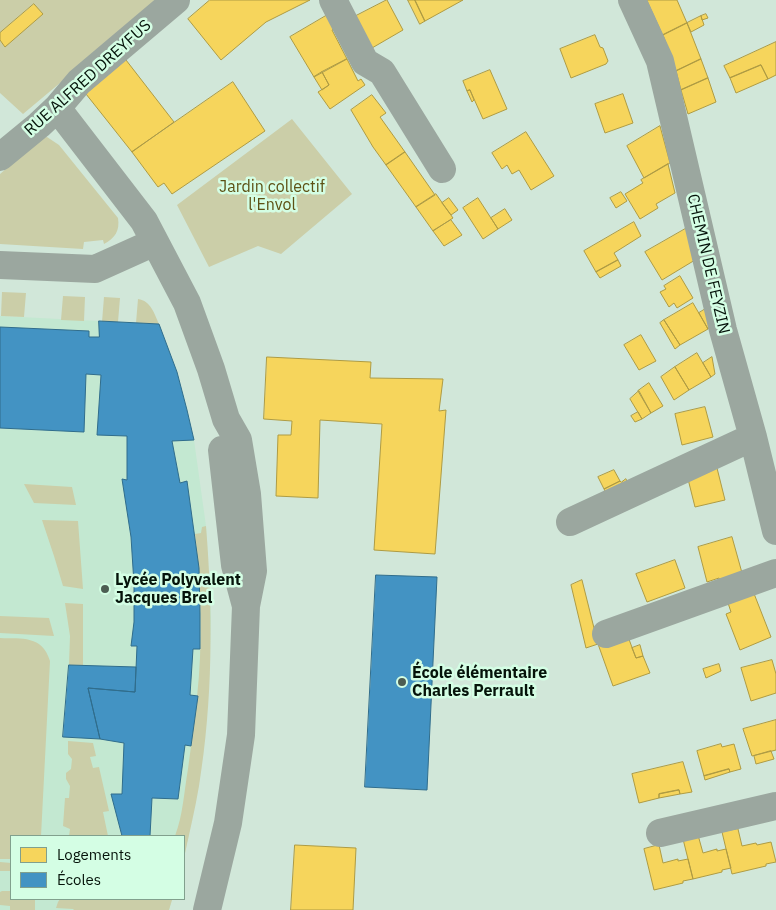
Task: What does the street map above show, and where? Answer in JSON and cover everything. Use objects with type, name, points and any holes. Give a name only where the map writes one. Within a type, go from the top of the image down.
[{"type":"street","name":"RUE ALFRED DREYFUS","points":[[0,156],[39,125],[57,108],[79,82],[176,0]]},
{"type":"street","points":[[333,0],[364,62],[382,72],[442,169]]},
{"type":"street","name":"CHEMIN DE FEYZIN","points":[[632,0],[660,61],[723,330],[753,437],[776,531]]},
{"type":"street","points":[[57,108],[144,221],[187,303],[211,369],[226,419],[222,448],[234,565],[246,606],[241,735],[228,823],[206,910]]},
{"type":"street","points":[[0,266],[95,269],[155,242]]},
{"type":"street","points":[[570,522],[753,437]]},
{"type":"street","points":[[606,634],[776,573]]},
{"type":"street","points":[[660,833],[776,806]]},
{"type":"shaded area","name":"Lycée Polyvalent Jacques Brel","points":[[0,316],[159,324],[177,372],[194,440],[206,526],[211,617],[209,682],[203,754],[185,853],[185,835],[10,835],[10,900],[172,900],[169,910],[0,910]]},
{"type":"green space","points":[[0,0],[159,0],[23,114],[0,93],[0,40],[5,46],[43,14],[33,4],[0,33]]},
{"type":"green space","name":"Jardin collectif l'Envol","points":[[292,119],[352,194],[281,254],[258,246],[209,267],[177,205]]},
{"type":"green space","points":[[47,137],[59,145],[118,218],[116,234],[104,244],[103,240],[84,242],[83,249],[0,244],[0,174],[42,138]]},
{"type":"green space","points":[[2,292],[26,293],[24,317],[1,316]]},
{"type":"green space","points":[[63,296],[85,297],[84,321],[61,320]]},
{"type":"green space","points":[[104,297],[120,298],[118,322],[102,322]]},
{"type":"green space","points":[[138,299],[149,305],[159,324],[136,323]]},
{"type":"green space","points":[[24,484],[72,487],[76,505],[34,503]]},
{"type":"green space","points":[[42,520],[78,521],[83,589],[63,586]]},
{"type":"green space","points":[[206,526],[210,591],[209,689],[204,754],[185,854],[185,835],[175,835],[183,803],[199,677],[199,575],[195,534],[201,533],[202,527]]},
{"type":"green space","points":[[65,603],[83,604],[83,665],[69,665],[70,636]]},
{"type":"green space","points":[[0,616],[49,618],[54,636],[0,633]]},
{"type":"green space","points":[[0,638],[23,639],[30,640],[42,647],[50,661],[41,835],[10,835],[10,859],[0,859]]},
{"type":"green space","points":[[68,741],[93,743],[96,756],[90,757],[93,768],[99,767],[109,811],[103,812],[108,835],[69,835],[70,829],[63,826],[65,798],[69,798],[70,786],[66,779],[66,773],[71,769],[72,759],[68,754]]},
{"type":"green space","points":[[0,862],[10,863],[10,871],[0,871]]},
{"type":"green space","points":[[10,891],[10,900],[35,900],[35,910],[10,910],[10,906],[0,905],[0,892]]},
{"type":"green space","points":[[59,900],[172,900],[169,910],[74,910],[56,908]]},
{"type":"building: Logements","points":[[210,0],[310,0],[266,22],[221,60],[188,19]]},
{"type":"building: Logements","points":[[387,0],[403,30],[372,48],[354,17]]},
{"type":"building: Logements","points":[[408,0],[415,0],[425,21],[420,24]]},
{"type":"building: Logements","points":[[415,0],[463,0],[425,21]]},
{"type":"building: Logements","points":[[647,0],[677,0],[687,23],[663,35]]},
{"type":"building: Logements","points":[[34,4],[43,14],[5,47],[0,40],[0,33]]},
{"type":"building: Logements","points":[[336,10],[343,22],[332,30],[347,59],[314,77],[290,37]]},
{"type":"building: Logements","points":[[706,14],[708,18],[702,20],[701,16]]},
{"type":"building: Logements","points":[[701,16],[704,25],[691,32],[687,23]]},
{"type":"building: Logements","points":[[687,23],[701,59],[676,71],[663,35]]},
{"type":"building: Logements","points":[[595,35],[608,61],[606,64],[571,78],[560,49]]},
{"type":"building: Logements","points":[[776,42],[776,75],[768,79],[761,65],[730,78],[724,66]]},
{"type":"building: Logements","points":[[347,59],[358,81],[361,79],[365,85],[330,109],[318,92],[329,85],[322,72]]},
{"type":"building: Logements","points":[[701,59],[708,78],[681,90],[676,71]]},
{"type":"building: Logements","points":[[126,60],[174,122],[132,152],[86,94]]},
{"type":"building: Logements","points":[[761,65],[768,79],[736,93],[730,78]]},
{"type":"building: Logements","points":[[490,70],[507,109],[483,119],[470,90],[467,91],[463,81]]},
{"type":"building: Logements","points":[[322,72],[329,85],[322,90],[314,77]]},
{"type":"building: Logements","points":[[708,78],[716,102],[688,114],[681,90]]},
{"type":"building: Logements","points":[[233,82],[265,131],[172,194],[164,183],[158,187],[132,152]]},
{"type":"building: Logements","points":[[470,90],[474,100],[472,102],[467,91]]},
{"type":"building: Logements","points":[[623,94],[633,123],[605,133],[595,104]]},
{"type":"building: Logements","points":[[372,95],[386,113],[380,117],[405,152],[386,165],[351,110]]},
{"type":"building: Logements","points":[[660,126],[670,163],[644,178],[627,146]]},
{"type":"building: Logements","points":[[526,132],[554,176],[531,190],[519,170],[512,174],[507,165],[502,169],[492,153]]},
{"type":"building: Logements","points":[[405,152],[435,195],[416,207],[386,165]]},
{"type":"building: Logements","points":[[668,164],[675,193],[656,204],[658,208],[640,219],[625,194],[643,183],[641,180]]},
{"type":"building: Logements","points":[[621,192],[627,201],[616,208],[610,198]]},
{"type":"building: Logements","points":[[436,194],[453,218],[433,231],[416,207]]},
{"type":"building: Logements","points":[[449,198],[458,210],[451,215],[442,203]]},
{"type":"building: Logements","points":[[478,198],[498,229],[483,239],[463,208]]},
{"type":"building: Logements","points":[[505,209],[512,220],[498,229],[491,218]]},
{"type":"building: Logements","points":[[451,220],[462,235],[444,246],[433,231]]},
{"type":"building: Logements","points":[[634,222],[641,236],[614,253],[618,260],[596,272],[584,251]]},
{"type":"building: Logements","points":[[687,228],[695,260],[662,280],[645,252]]},
{"type":"building: Logements","points":[[618,260],[621,266],[600,278],[596,272]]},
{"type":"building: Logements","points":[[680,276],[693,298],[677,308],[674,303],[669,307],[660,292],[666,289],[664,286]]},
{"type":"building: Logements","points":[[693,303],[708,329],[680,345],[664,320]]},
{"type":"building: Logements","points":[[707,308],[711,327],[708,329],[699,313]]},
{"type":"building: Logements","points":[[664,320],[680,345],[675,349],[660,323]]},
{"type":"building: Logements","points":[[641,335],[656,361],[639,370],[624,345]]},
{"type":"building: Logements","points":[[697,353],[711,377],[689,390],[675,367]]},
{"type":"building: Logements","points":[[267,357],[371,362],[370,378],[443,379],[439,411],[446,410],[435,554],[374,550],[382,424],[320,420],[318,498],[276,496],[278,435],[291,435],[292,421],[264,419]]},
{"type":"building: Logements","points":[[712,357],[715,374],[711,377],[703,363]]},
{"type":"building: Logements","points":[[675,367],[689,390],[674,400],[661,377]]},
{"type":"building: Logements","points":[[649,383],[663,406],[651,413],[638,391]]},
{"type":"building: Logements","points":[[639,391],[651,413],[642,419],[630,399]]},
{"type":"building: Logements","points":[[705,407],[713,437],[682,445],[675,414]]},
{"type":"building: Logements","points":[[638,412],[642,419],[635,422],[631,416]]},
{"type":"building: Logements","points":[[717,468],[725,500],[695,507],[687,475]]},
{"type":"building: Logements","points":[[614,470],[620,481],[604,489],[598,477]]},
{"type":"building: Logements","points":[[626,479],[630,488],[609,499],[604,489]]},
{"type":"building: Logements","points":[[732,537],[744,580],[722,588],[719,578],[707,582],[698,547]]},
{"type":"building: Logements","points":[[675,560],[685,588],[647,602],[636,574]]},
{"type":"building: Logements","points":[[582,580],[598,644],[586,648],[571,585]]},
{"type":"building: Logements","points":[[753,591],[771,637],[740,650],[726,614],[731,612],[727,600]]},
{"type":"building: Logements","points":[[627,634],[636,658],[643,656],[650,673],[613,686],[598,644]]},
{"type":"building: Logements","points":[[640,645],[643,656],[636,658],[632,648]]},
{"type":"building: Logements","points":[[772,660],[776,674],[776,693],[751,701],[741,668]]},
{"type":"building: Logements","points":[[719,664],[721,671],[706,678],[703,669]]},
{"type":"building: Logements","points":[[776,720],[776,750],[752,756],[743,729]]},
{"type":"building: Logements","points":[[721,744],[722,747],[734,744],[741,769],[730,772],[729,769],[704,776],[697,751]]},
{"type":"building: Logements","points":[[771,751],[774,759],[756,764],[754,756]]},
{"type":"building: Logements","points":[[683,762],[692,792],[680,794],[679,790],[659,794],[659,798],[639,803],[632,774]]},
{"type":"building: Logements","points":[[729,769],[730,772],[705,780],[704,776]]},
{"type":"building: Logements","points":[[679,790],[680,794],[659,798],[659,794]]},
{"type":"building: Logements","points":[[738,829],[742,846],[771,842],[776,862],[732,874],[722,832]]},
{"type":"building: Logements","points":[[698,835],[703,853],[717,849],[717,851],[726,849],[731,868],[693,879],[683,839]]},
{"type":"building: Logements","points":[[295,845],[356,848],[353,910],[291,910]]},
{"type":"building: Logements","points":[[659,845],[663,863],[678,859],[678,861],[688,859],[693,879],[654,890],[644,849]]},
{"type":"building: Écoles","points":[[99,321],[159,324],[177,372],[194,440],[172,441],[180,483],[187,481],[199,568],[200,649],[193,649],[190,695],[198,696],[191,746],[185,745],[178,799],[152,798],[150,835],[122,835],[111,794],[122,794],[124,743],[100,739],[88,688],[135,692],[137,646],[131,646],[134,622],[134,584],[131,537],[122,479],[127,480],[127,436],[97,435],[101,375],[86,374],[84,432],[0,428],[0,327],[89,331],[89,337],[99,337]]},
{"type":"building: Écoles","points":[[376,575],[437,577],[427,790],[365,787]]},
{"type":"building: Écoles","points":[[69,665],[136,667],[135,692],[88,688],[100,739],[63,737]]},
{"type":"place","name":"Lycée Polyvalent Jacques Brel","points":[[105,589]]},
{"type":"place","name":"École élémentaire Charles Perrault","points":[[402,682]]}]
